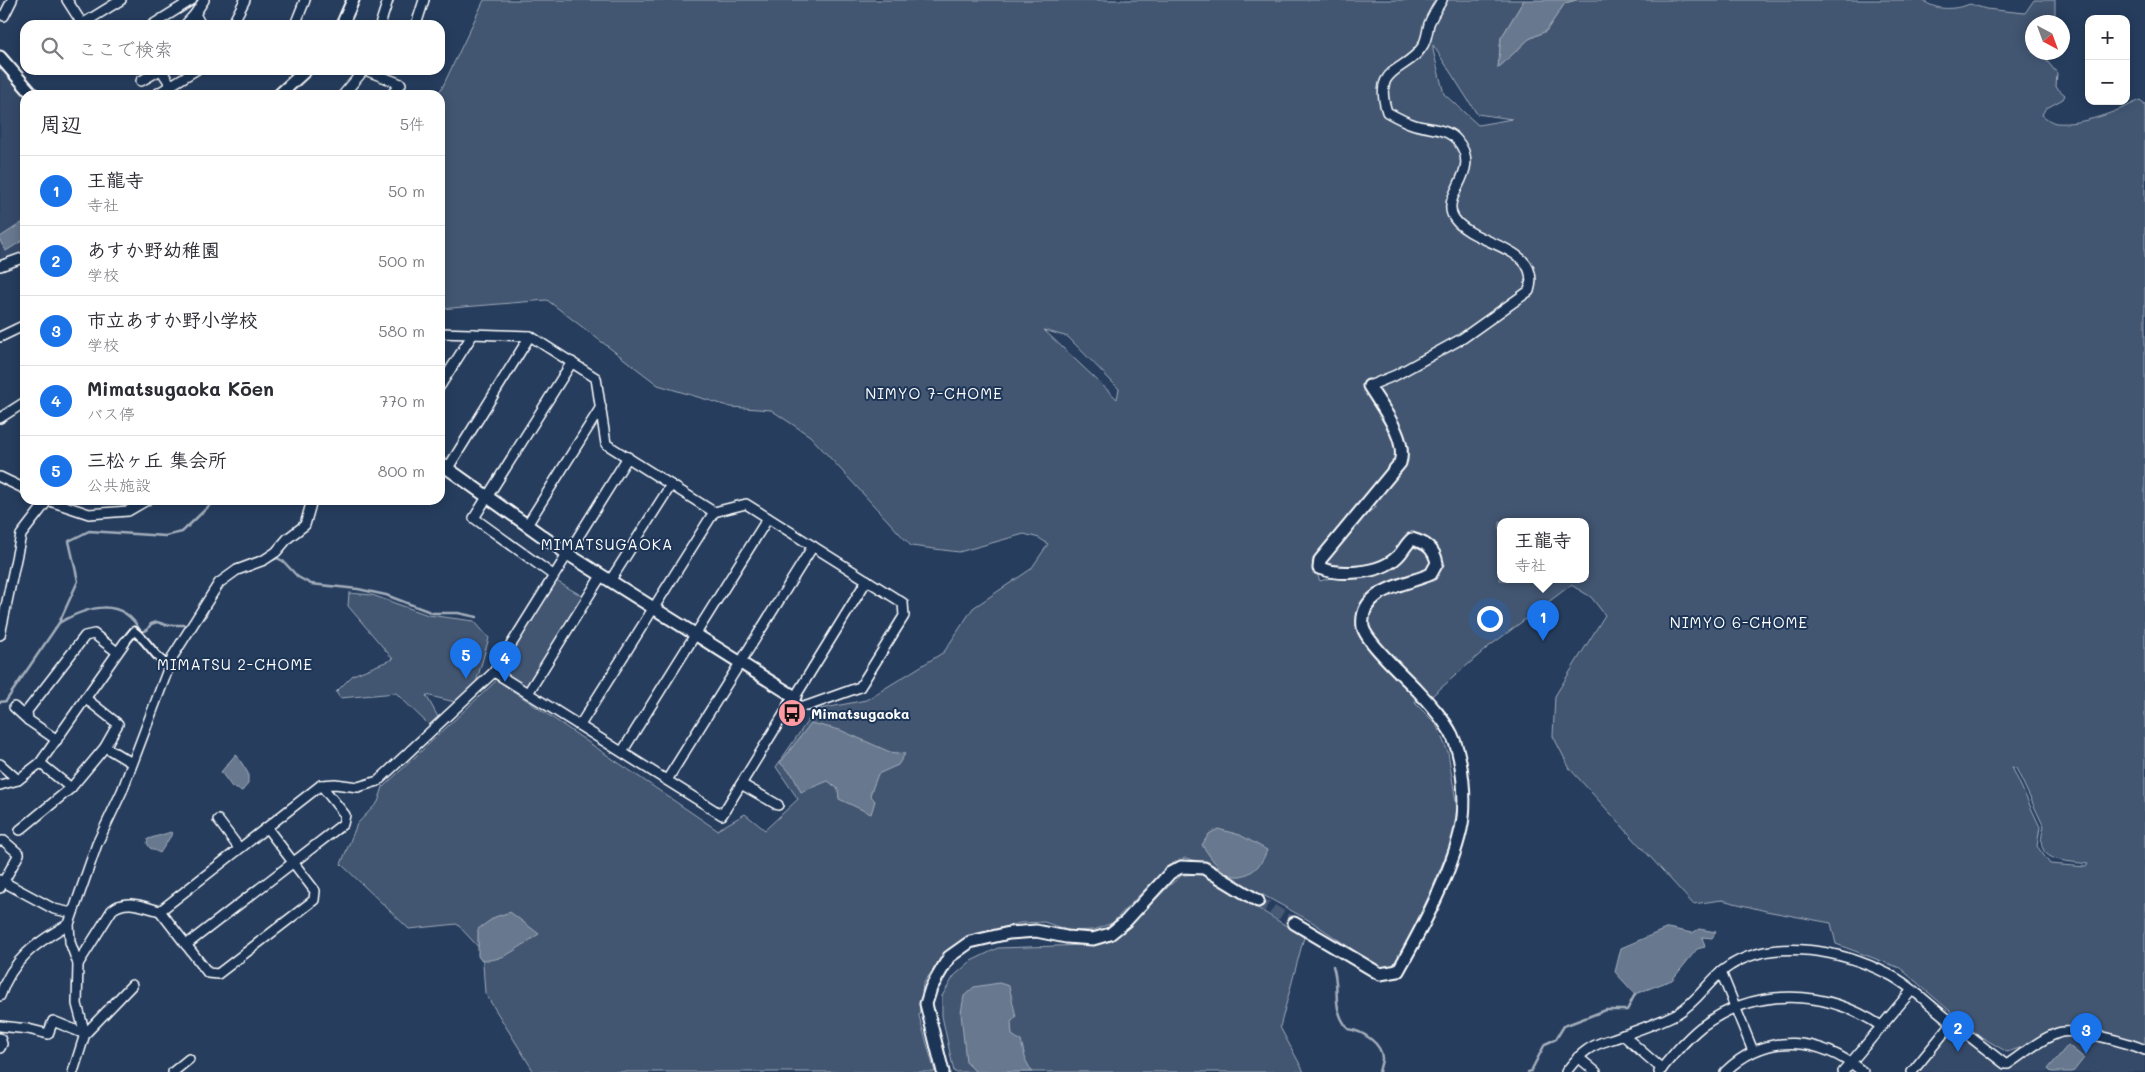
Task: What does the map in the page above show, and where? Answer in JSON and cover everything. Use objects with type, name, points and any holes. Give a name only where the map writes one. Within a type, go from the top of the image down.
[{"type":"street","points":[[4,16],[12,0]]},
{"type":"street","points":[[67,0],[79,20]]},
{"type":"street","points":[[90,20],[121,0]]},
{"type":"street","points":[[160,20],[193,0],[203,2],[189,20]]},
{"type":"street","points":[[235,20],[245,0]]},
{"type":"street","points":[[297,20],[305,0]]},
{"type":"street","points":[[344,20],[353,0]]},
{"type":"street","points":[[382,20],[388,0]]},
{"type":"street","points":[[418,20],[424,0]]},
{"type":"street","points":[[1294,923],[1380,974],[1398,971],[1418,937],[1442,881],[1457,843],[1462,821],[1462,772],[1456,744],[1451,732],[1423,696],[1372,643],[1364,629],[1367,604],[1379,592],[1431,574],[1437,564],[1433,552],[1424,543],[1412,539],[1405,545],[1398,557],[1364,572],[1356,573],[1319,568],[1320,560],[1382,486],[1400,463],[1403,454],[1396,431],[1369,386],[1396,375],[1463,338],[1529,291],[1532,282],[1529,267],[1521,259],[1503,247],[1466,231],[1454,218],[1451,202],[1467,164],[1465,154],[1455,138],[1439,130],[1404,121],[1387,112],[1383,95],[1388,75],[1422,48],[1429,23],[1442,0]]},
{"type":"street","points":[[195,14],[198,20]]},
{"type":"street","points":[[0,57],[28,90]]},
{"type":"street","points":[[141,81],[151,75]]},
{"type":"street","points":[[164,75],[171,85]]},
{"type":"street","points":[[162,90],[188,75]]},
{"type":"street","points":[[284,90],[301,75]]},
{"type":"street","points":[[347,90],[361,75]]},
{"type":"street","points":[[378,75],[401,84],[396,90]]},
{"type":"street","points":[[0,266],[20,260]]},
{"type":"street","points":[[0,337],[20,327]]},
{"type":"street","points":[[445,333],[530,336],[572,362],[596,378],[606,444],[714,512]]},
{"type":"street","points":[[445,378],[473,334]]},
{"type":"street","points":[[445,464],[530,336]]},
{"type":"street","points":[[553,575],[474,518],[572,362]]},
{"type":"street","points":[[0,418],[20,405]]},
{"type":"street","points":[[527,525],[601,407]]},
{"type":"street","points":[[160,911],[239,848],[322,786],[335,784],[358,787],[368,786],[378,781],[494,672],[566,553],[628,457]]},
{"type":"street","points":[[445,466],[566,553],[606,579],[653,608],[740,663],[792,702],[807,706],[860,687],[904,616],[903,603],[746,504],[714,512],[653,608],[580,725]]},
{"type":"street","points":[[0,477],[20,487]]},
{"type":"street","points":[[528,693],[671,485]]},
{"type":"street","points":[[0,635],[3,608],[21,535],[44,505]]},
{"type":"street","points":[[63,505],[89,514],[128,511],[139,505]]},
{"type":"street","points":[[85,1034],[77,1004],[78,964],[70,942],[69,924],[97,844],[132,763],[173,656],[219,583],[236,570],[264,560],[276,552],[288,538],[305,525],[311,505]]},
{"type":"street","points":[[622,752],[768,518]]},
{"type":"street","points":[[667,780],[813,546]]},
{"type":"street","points":[[494,672],[722,814],[868,580]]},
{"type":"street","points":[[0,784],[18,780],[40,763],[58,740],[117,652],[134,631],[141,636],[155,656],[170,666]]},
{"type":"street","points":[[28,720],[27,711],[85,636],[94,634],[117,652]]},
{"type":"street","points":[[20,830],[71,788],[105,746],[118,724],[85,698]]},
{"type":"street","points":[[14,707],[28,720],[58,740]]},
{"type":"street","points":[[105,746],[132,763]]},
{"type":"street","points":[[40,763],[71,788]]},
{"type":"street","points":[[0,764],[18,780]]},
{"type":"street","points":[[741,784],[778,806]]},
{"type":"street","points":[[186,945],[343,824],[345,815],[322,786]]},
{"type":"street","points":[[218,820],[239,848]]},
{"type":"street","points":[[78,964],[112,910],[119,905],[128,903],[160,911],[208,973],[218,974],[314,900],[315,891],[267,828]]},
{"type":"street","points":[[0,841],[4,841],[20,854],[2,884],[54,909],[72,914]]},
{"type":"street","points":[[943,1072],[926,1004],[931,988],[949,958],[970,942],[1009,933],[1036,931],[1066,937],[1093,939],[1110,934],[1126,921],[1170,873],[1181,867],[1204,868],[1258,901]]},
{"type":"street","points":[[0,996],[10,972],[24,955],[47,936],[69,924]]},
{"type":"street","points":[[1566,1072],[1578,1057],[1595,1045],[1679,1012],[1731,964],[1756,954],[1785,950],[1827,953],[1867,964],[1889,974],[1912,990],[2004,1064],[2008,1064],[2058,1032],[2068,1031],[2081,1032],[2145,1050]]},
{"type":"street","points":[[1721,972],[1753,1051]]},
{"type":"street","points":[[73,1072],[85,1034],[132,985]]},
{"type":"street","points":[[1843,1072],[1912,990]]},
{"type":"street","points":[[1623,1035],[1660,1070],[1700,1028],[1723,1013],[1774,998],[1795,996],[1835,1002],[1850,1008],[1881,1026]]},
{"type":"street","points":[[0,1026],[28,1029],[48,1034],[53,1021],[85,1034]]},
{"type":"street","points":[[1912,1072],[1952,1023]]},
{"type":"street","points":[[0,1038],[2,1044],[0,1048]]},
{"type":"street","points":[[1725,1072],[1753,1051],[1778,1045],[1805,1044],[1834,1053],[1851,1062],[1863,1072]]},
{"type":"street","points":[[1578,1057],[1596,1072]]},
{"type":"street","points":[[173,1072],[189,1059]]},
{"type":"shaded area","points":[[484,0],[1524,0],[1501,38],[1498,68],[1529,39],[1546,31],[1565,3],[1576,0],[1922,0],[1939,8],[1951,8],[1970,4],[1986,9],[2025,13],[2034,0],[2055,0],[2055,15],[2025,15],[2025,60],[2046,60],[2057,73],[2056,87],[2065,95],[2063,99],[2045,109],[2042,115],[2056,123],[2077,122],[2110,113],[2140,100],[2145,104],[2145,1046],[2075,1027],[2057,1028],[2026,1046],[2007,1052],[1978,1035],[1900,968],[1836,944],[1831,923],[1766,911],[1722,900],[1693,904],[1570,769],[1553,736],[1555,696],[1605,615],[1591,597],[1571,585],[1487,648],[1426,701],[1414,702],[1436,724],[1448,752],[1457,808],[1453,838],[1432,889],[1397,964],[1380,968],[1312,922],[1205,863],[1185,858],[1168,866],[1112,923],[1094,930],[1070,931],[1044,922],[1020,923],[972,936],[948,949],[923,984],[919,1016],[935,1072],[534,1072],[485,993],[482,951],[457,924],[409,929],[341,864],[357,824],[378,802],[383,787],[497,680],[717,830],[745,814],[765,830],[798,799],[776,767],[815,710],[866,700],[944,652],[973,608],[1031,569],[1048,544],[1039,538],[1024,534],[959,552],[911,546],[810,436],[771,410],[731,407],[658,385],[547,300],[445,309],[445,90],[440,90]],"holes":[[[1433,45],[1477,114],[1512,119],[1478,125],[1444,94]],[[1044,330],[1068,337],[1119,389],[1117,399]],[[1365,501],[1377,507],[1344,527]],[[1322,550],[1334,577],[1320,581],[1312,562]],[[2012,767],[2016,768],[2044,827],[2041,839],[2042,847],[2046,853],[2060,860],[2088,864],[2086,867],[2050,864],[2037,846],[2040,827]]]},
{"type":"shaded area","points":[[1524,0],[1576,0],[1565,3],[1546,31],[1529,39],[1498,68],[1501,38]]},
{"type":"shaded area","points":[[0,63],[23,90],[20,90],[20,255],[0,262]]},
{"type":"shaded area","points":[[20,224],[20,242],[6,251],[0,241],[0,237]]},
{"type":"shaded area","points":[[551,578],[584,597],[528,685],[524,686],[500,670]]},
{"type":"shaded area","points":[[349,593],[372,595],[428,615],[474,621],[489,638],[476,683],[455,702],[426,695],[438,717],[429,725],[396,693],[340,698],[336,692],[353,675],[393,659],[348,606]]},
{"type":"shaded area","points":[[811,723],[840,730],[890,752],[905,754],[898,765],[878,774],[870,795],[875,801],[871,814],[839,799],[838,789],[828,781],[801,792],[792,774],[780,763]]},
{"type":"shaded area","points":[[236,754],[248,773],[248,784],[242,791],[232,787],[221,772]]},
{"type":"shaded area","points":[[1218,829],[1240,835],[1267,850],[1263,860],[1251,872],[1243,876],[1235,876],[1222,870],[1202,845],[1209,834]]},
{"type":"shaded area","points":[[171,832],[172,834],[160,853],[150,848],[147,843],[148,839]]},
{"type":"shaded area","points":[[1203,874],[1304,937],[1280,1027],[1304,1072],[954,1072],[942,1016],[942,996],[954,976],[971,961],[998,948],[1086,945],[1126,930],[1182,875]]},
{"type":"shaded area","points":[[510,912],[539,934],[519,948],[503,956],[488,960],[480,959],[478,956],[478,929],[495,917]]},
{"type":"shaded area","points":[[1668,928],[1692,933],[1699,929],[1716,932],[1712,938],[1702,937],[1705,947],[1697,949],[1672,980],[1635,994],[1615,972],[1621,948]]},
{"type":"shaded area","points":[[999,983],[1009,986],[1016,1017],[1011,1022],[1012,1035],[1021,1041],[1026,1061],[1032,1072],[976,1072],[966,1062],[961,1013],[964,996],[974,987]]},
{"type":"shaded area","points":[[1951,1032],[1957,1032],[2006,1071],[2053,1038],[2067,1034],[2139,1051],[2145,1054],[2145,1072],[1918,1072]]},
{"type":"shaded area","points":[[2068,1045],[2084,1058],[2073,1072],[2051,1072],[2048,1069]]},
{"type":"waterway","points":[[0,702],[6,701],[59,623],[78,581],[69,541],[89,531],[165,536],[182,532],[210,505]]},
{"type":"waterway","points":[[270,561],[277,558],[283,561],[298,577],[311,584],[358,589],[386,595],[433,613],[458,613],[477,617]]},
{"type":"waterway","points":[[199,623],[206,615],[210,605]]},
{"type":"waterway","points":[[59,623],[81,612],[104,608],[124,613],[141,632],[157,622],[166,625],[189,625]]},
{"type":"waterway","points":[[1333,966],[1339,1013],[1348,1029],[1365,1035],[1379,1048],[1382,1060],[1379,1072]]},
{"type":"waterway","points":[[1528,1072],[1531,1071],[1545,1044],[1556,1039],[1564,1026],[1606,1010],[1627,1010],[1635,994]]},
{"type":"tunnel","points":[[1258,901],[1294,923]]},
{"type":"place","name":"王龍寺","points":[[1543,641]]},
{"type":"place","name":"三松ヶ丘 集会所","points":[[466,679]]},
{"type":"place","name":"Mimatsugaoka Kōen","points":[[505,682]]},
{"type":"place","name":"Mimatsugaoka","points":[[792,713]]},
{"type":"place","name":"あすか野幼稚園","points":[[1958,1052]]},
{"type":"place","name":"市立あすか野小学校","points":[[2086,1054]]},
{"type":"district","name":"NIMYO 7-CHOME","points":[[934,393]]},
{"type":"district","name":"MIMATSUGAOKA","points":[[607,544]]},
{"type":"district","name":"NIMYO 6-CHOME","points":[[1739,622]]},
{"type":"district","name":"MIMATSU 2-CHOME","points":[[235,664]]}]
